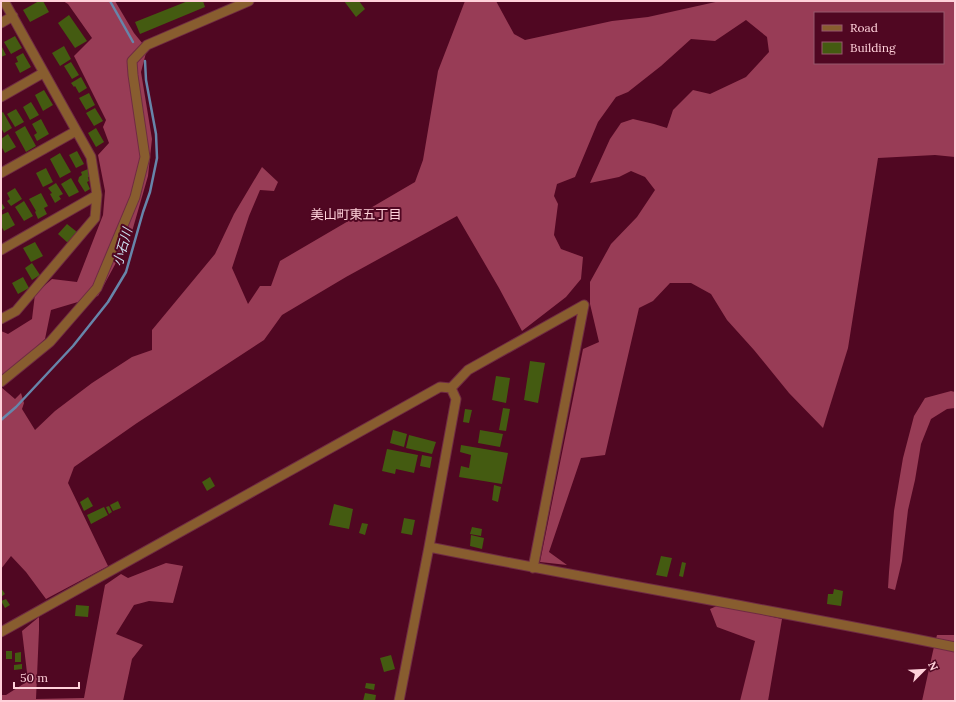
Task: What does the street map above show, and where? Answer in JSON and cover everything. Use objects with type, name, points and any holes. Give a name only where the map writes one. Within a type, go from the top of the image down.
[{"type":"street","points":[[1,319],[16,311],[95,218],[97,195],[91,157],[4,1]]},
{"type":"street","points":[[1,382],[50,342],[97,288],[135,197],[145,157],[132,61],[147,45],[236,3],[249,1]]},
{"type":"street","points":[[1,23],[13,16]]},
{"type":"street","points":[[1,97],[43,73]]},
{"type":"street","points":[[1,173],[76,131]]},
{"type":"street","points":[[1,250],[97,195]]},
{"type":"street","points":[[451,388],[468,370],[584,305],[532,568]]},
{"type":"street","points":[[1,632],[440,387],[451,388]]},
{"type":"street","points":[[399,701],[456,399],[451,388]]},
{"type":"street","points":[[429,547],[532,568],[760,608],[955,647]]},
{"type":"shaded area","points":[[63,1],[115,1],[134,33],[147,49],[141,72],[152,139],[148,176],[131,235],[98,296],[51,310],[45,339],[1,377],[1,331],[8,334],[32,319],[35,294],[52,279],[77,282],[103,215],[105,191],[98,155],[109,143],[103,127],[106,120],[74,56],[92,38],[68,4]]},
{"type":"shaded area","points":[[465,1],[496,1],[514,34],[525,40],[612,21],[648,17],[720,1],[955,1],[955,157],[935,155],[878,158],[848,348],[823,428],[789,393],[727,320],[711,294],[691,283],[670,283],[653,301],[639,308],[605,455],[581,458],[549,552],[567,565],[540,562],[583,349],[599,342],[590,304],[590,282],[611,244],[637,217],[655,190],[645,177],[631,171],[619,177],[590,183],[610,139],[621,123],[633,119],[667,128],[673,110],[693,90],[710,94],[746,77],[769,52],[767,37],[746,20],[715,41],[691,39],[661,66],[628,92],[616,97],[598,122],[575,177],[557,184],[554,196],[558,204],[554,235],[561,249],[583,257],[581,279],[566,297],[522,331],[457,216],[346,277],[282,315],[264,340],[137,423],[74,467],[68,483],[108,566],[46,599],[26,572],[11,556],[1,569],[1,387],[15,399],[21,393],[24,403],[22,409],[35,430],[55,411],[92,383],[132,357],[152,350],[152,330],[215,254],[234,214],[262,167],[278,182],[274,191],[260,190],[249,216],[232,268],[248,304],[260,286],[271,286],[280,261],[415,182],[423,160],[438,71]]},
{"type":"shaded area","points":[[951,391],[955,392],[955,408],[947,409],[931,419],[921,444],[908,510],[902,561],[895,590],[888,588],[894,511],[903,458],[914,416],[925,398]]},
{"type":"shaded area","points":[[166,563],[183,566],[173,603],[149,601],[134,605],[116,634],[143,645],[132,659],[123,701],[1,701],[1,695],[6,695],[28,681],[22,631],[39,617],[36,699],[84,698],[105,585],[121,574],[128,578]]},
{"type":"shaded area","points":[[719,605],[782,619],[768,701],[740,701],[755,641],[717,627],[710,609]]},
{"type":"shaded area","points":[[937,635],[955,635],[955,701],[922,701]]},
{"type":"building","points":[[39,1],[43,1],[49,12],[30,22],[23,10]]},
{"type":"building","points":[[188,1],[203,1],[205,7],[140,34],[135,22]]},
{"type":"building","points":[[344,1],[359,1],[365,9],[356,17]]},
{"type":"building","points":[[69,15],[87,41],[75,48],[58,23]]},
{"type":"building","points":[[15,36],[22,48],[11,54],[4,42]]},
{"type":"building","points":[[1,45],[6,55],[1,57]]},
{"type":"building","points":[[64,46],[71,59],[60,66],[52,53]]},
{"type":"building","points":[[23,53],[31,67],[20,73],[15,63],[18,62],[16,57]]},
{"type":"building","points":[[71,62],[79,75],[72,79],[64,66]]},
{"type":"building","points":[[81,77],[87,88],[79,93],[75,86],[74,87],[71,83]]},
{"type":"building","points":[[44,90],[53,105],[43,111],[35,95]]},
{"type":"building","points":[[89,93],[95,105],[86,110],[79,98]]},
{"type":"building","points":[[31,102],[39,115],[30,120],[23,107]]},
{"type":"building","points":[[95,108],[103,121],[94,126],[86,113]]},
{"type":"building","points":[[16,109],[24,122],[15,127],[7,114]]},
{"type":"building","points":[[3,112],[12,128],[4,133],[1,128],[1,113]]},
{"type":"building","points":[[41,119],[49,134],[37,141],[34,135],[37,133],[32,124]]},
{"type":"building","points":[[25,126],[36,146],[26,152],[15,132]]},
{"type":"building","points":[[96,128],[104,142],[96,147],[88,133]]},
{"type":"building","points":[[8,134],[16,147],[5,153],[1,146],[1,139]]},
{"type":"building","points":[[77,151],[84,164],[76,168],[69,155]]},
{"type":"building","points":[[60,153],[71,172],[60,178],[50,159]]},
{"type":"building","points":[[46,168],[53,182],[43,187],[36,173]]},
{"type":"building","points":[[88,169],[90,172],[88,173],[90,177],[88,177],[89,181],[87,182],[90,189],[85,192],[78,181],[79,177],[82,175],[81,172]]},
{"type":"building","points":[[71,178],[79,192],[69,197],[61,184]]},
{"type":"building","points":[[56,183],[63,194],[59,196],[61,199],[55,203],[50,194],[52,193],[48,188]]},
{"type":"building","points":[[15,188],[22,199],[11,206],[7,201],[10,199],[7,193]]},
{"type":"building","points":[[41,193],[48,206],[44,208],[47,214],[38,219],[35,212],[36,211],[29,199]]},
{"type":"building","points":[[24,201],[33,216],[24,221],[15,207]]},
{"type":"building","points":[[1,202],[5,208],[1,211]]},
{"type":"building","points":[[8,212],[15,225],[4,231],[1,226],[1,215]]},
{"type":"building","points":[[67,224],[77,232],[68,243],[58,234]]},
{"type":"building","points":[[35,242],[43,256],[31,262],[23,248]]},
{"type":"building","points":[[32,263],[40,275],[32,280],[25,268]]},
{"type":"building","points":[[23,277],[29,288],[18,294],[12,283]]},
{"type":"building","points":[[530,361],[545,363],[538,403],[524,400]]},
{"type":"building","points":[[496,376],[510,378],[506,403],[492,400]]},
{"type":"building","points":[[503,408],[510,409],[506,431],[499,430]]},
{"type":"building","points":[[465,409],[472,410],[469,423],[463,422]]},
{"type":"building","points":[[393,430],[407,434],[404,447],[390,443]]},
{"type":"building","points":[[480,430],[503,434],[500,447],[478,443]]},
{"type":"building","points":[[409,435],[436,442],[432,454],[406,448]]},
{"type":"building","points":[[461,445],[508,453],[502,484],[459,477],[461,466],[469,468],[471,455],[460,452]]},
{"type":"building","points":[[387,449],[418,455],[414,473],[396,469],[395,474],[382,471]]},
{"type":"building","points":[[422,455],[432,457],[430,468],[420,466]]},
{"type":"building","points":[[210,477],[215,486],[207,491],[202,482]]},
{"type":"building","points":[[494,485],[501,487],[498,502],[492,500]]},
{"type":"building","points":[[88,497],[93,506],[84,511],[80,502]]},
{"type":"building","points":[[118,501],[121,508],[113,511],[110,505]]},
{"type":"building","points":[[334,504],[353,509],[349,529],[329,525]]},
{"type":"building","points":[[109,506],[112,512],[109,514],[106,507]]},
{"type":"building","points":[[104,507],[108,515],[91,524],[87,515]]},
{"type":"building","points":[[404,518],[415,520],[412,535],[401,533]]},
{"type":"building","points":[[362,523],[368,524],[365,535],[359,533]]},
{"type":"building","points":[[472,527],[482,529],[481,536],[470,534]]},
{"type":"building","points":[[471,535],[484,538],[482,549],[470,546]]},
{"type":"building","points":[[661,556],[672,558],[667,577],[656,575]]},
{"type":"building","points":[[682,562],[686,563],[683,577],[679,576]]},
{"type":"building","points":[[1,588],[5,594],[1,597]]},
{"type":"building","points":[[834,589],[843,591],[841,606],[827,604],[828,594],[833,594]]},
{"type":"building","points":[[6,599],[10,605],[5,608],[1,601]]},
{"type":"building","points":[[76,605],[89,606],[88,617],[75,616]]},
{"type":"building","points":[[6,651],[12,651],[12,659],[6,659]]},
{"type":"building","points":[[21,652],[21,662],[15,662],[15,653]]},
{"type":"building","points":[[391,655],[395,669],[384,672],[380,658]]},
{"type":"building","points":[[22,664],[22,669],[14,670],[14,665]]},
{"type":"building","points":[[366,683],[375,684],[374,690],[365,688]]},
{"type":"building","points":[[365,693],[376,695],[375,701],[363,701]]},
{"type":"waterway","name":"小石川","points":[[110,1],[133,42]]},
{"type":"waterway","name":"小石川","points":[[1,420],[16,407],[73,346],[108,302],[126,272],[150,192],[157,158],[156,134],[146,80],[145,61]]},
{"type":"district","name":"美山町東五丁目","points":[[356,214]]}]
